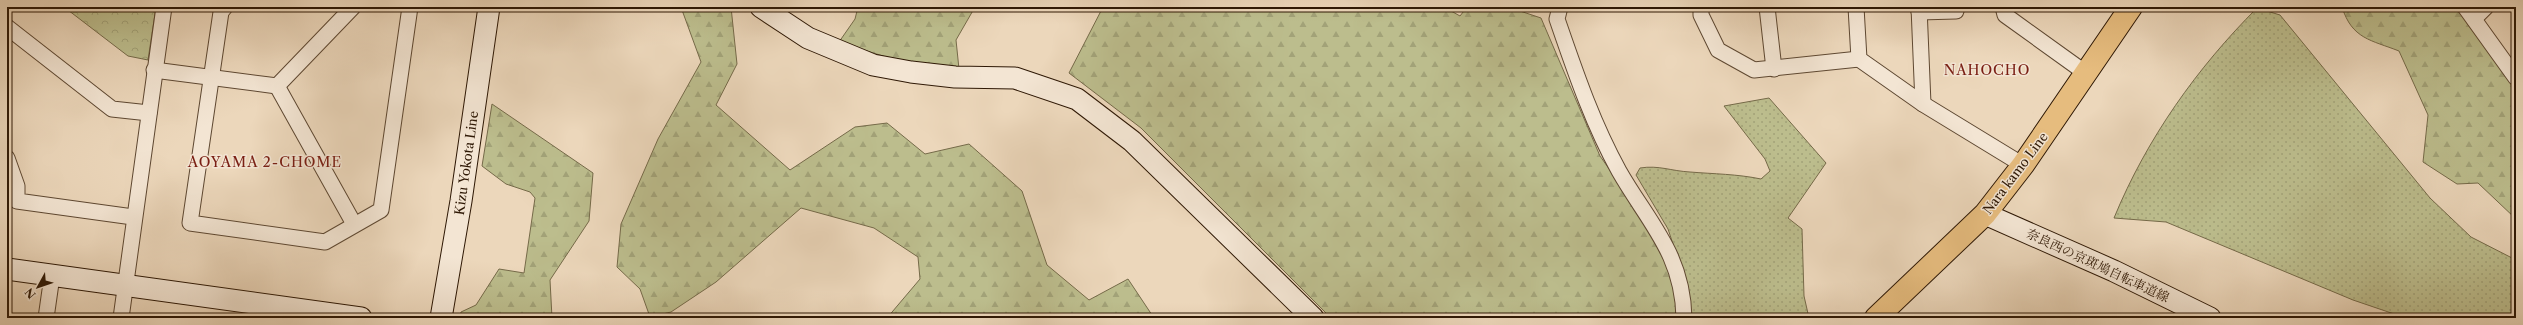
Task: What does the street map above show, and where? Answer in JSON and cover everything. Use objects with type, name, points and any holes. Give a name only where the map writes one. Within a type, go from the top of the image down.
[{"type":"main road","name":"Nara kamo Line","points":[[1876,318],[1985,214],[2023,165],[2086,74],[2124,9]]},
{"type":"street","points":[[121,318],[126,287],[133,217],[164,7]]},
{"type":"street","points":[[277,86],[353,7]]},
{"type":"street","points":[[223,9],[211,76],[190,223],[325,242],[354,224],[381,210],[410,7]]},
{"type":"street","name":"Kizu Yokota Line","points":[[441,318],[461,201],[489,7]]},
{"type":"street","points":[[760,7],[808,38],[873,65],[911,72],[955,77],[1015,78],[1077,99],[1132,141],[1313,318]]},
{"type":"street","points":[[1560,7],[1557,19],[1586,104],[1619,170],[1670,251],[1681,288],[1684,318]]},
{"type":"street","points":[[1701,7],[1701,15],[1718,50],[1754,70],[1774,69],[1859,58],[1924,104],[2023,165]]},
{"type":"street","points":[[1767,7],[1774,69]]},
{"type":"street","points":[[1856,7],[1859,58]]},
{"type":"street","points":[[1924,104],[1919,9],[1956,11],[1957,7]]},
{"type":"street","points":[[2003,7],[2004,15],[2086,74]]},
{"type":"street","points":[[2486,7],[2470,13],[2516,78]]},
{"type":"street","points":[[7,27],[112,109],[149,113]]},
{"type":"street","points":[[154,70],[211,76],[277,86]]},
{"type":"street","points":[[277,86],[354,224]]},
{"type":"street","points":[[7,158],[17,186],[16,201],[133,217]]},
{"type":"street","name":"奈良西の京斑鳩自転車道線","points":[[1985,214],[2114,271],[2210,318]]},
{"type":"street","points":[[7,269],[126,287],[361,318]]},
{"type":"street","points":[[46,318],[52,276]]},
{"type":"green space","points":[[64,7],[156,7],[148,60],[128,56]]},
{"type":"green space","points":[[683,7],[731,7],[737,64],[716,105],[790,170],[855,127],[887,123],[925,154],[969,144],[1022,191],[1047,265],[1089,300],[1128,279],[1154,318],[887,318],[920,279],[918,257],[874,228],[801,208],[716,282],[671,312],[650,317],[640,289],[617,267],[621,224],[658,139],[701,62],[682,10]]},
{"type":"green space","points":[[858,7],[975,7],[956,40],[959,69],[908,64],[839,42],[855,19]]},
{"type":"green space","points":[[1103,7],[1444,7],[1460,16],[1467,7],[1518,7],[1520,11],[1541,18],[1600,156],[1655,234],[1673,276],[1677,318],[1331,318],[1141,128],[1069,73]]},
{"type":"green space","points":[[2342,7],[2460,7],[2516,84],[2516,219],[2478,183],[2457,184],[2423,162],[2428,115],[2399,51],[2371,41],[2357,32],[2346,18]]},
{"type":"green space","points":[[2257,8],[2280,15],[2430,198],[2471,237],[2516,260],[2516,318],[2406,318],[2353,300],[2166,222],[2114,218],[2127,188],[2142,160],[2175,106],[2214,55]]},
{"type":"green space","points":[[1769,98],[1826,163],[1788,218],[1802,229],[1804,296],[1809,318],[1691,318],[1689,292],[1668,229],[1636,175],[1640,168],[1653,167],[1761,179],[1770,171],[1765,159],[1724,106]]},
{"type":"green space","points":[[492,104],[593,173],[589,221],[550,280],[552,318],[460,318],[461,312],[476,305],[499,269],[524,273],[535,198],[530,192],[506,184],[482,166]]},
{"type":"district","name":"NAHOCHO","points":[[1987,70]]},
{"type":"district","name":"AOYAMA 2-CHOME","points":[[265,162]]}]
